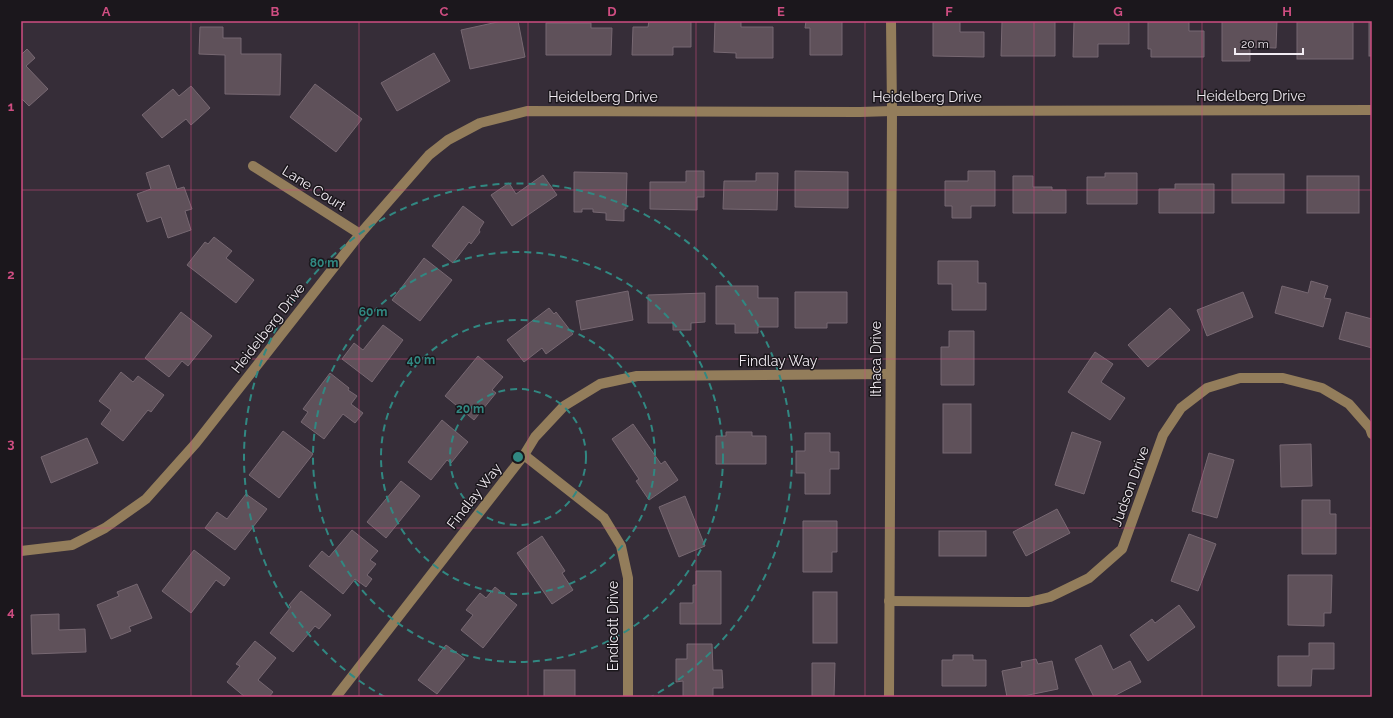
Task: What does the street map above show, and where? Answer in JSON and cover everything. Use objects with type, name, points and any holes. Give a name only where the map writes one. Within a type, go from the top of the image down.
[{"type":"street","name":"Ithaca Drive","points":[[889,697],[892,111],[891,21]]},
{"type":"street","name":"Heidelberg Drive","points":[[21,551],[72,545],[106,528],[146,499],[196,443],[360,234],[429,155],[448,140],[480,123],[527,111],[860,112],[1372,110]]},
{"type":"street","name":"Lane Court","points":[[253,166],[360,234]]},
{"type":"street","name":"Findlay Way","points":[[336,697],[524,455],[535,437],[564,406],[600,384],[637,376],[890,374]]},
{"type":"street","name":"Judson Drive","points":[[889,601],[1029,602],[1050,597],[1089,578],[1122,549],[1163,435],[1181,408],[1207,388],[1240,378],[1283,378],[1322,388],[1349,404],[1368,425],[1372,434]]},
{"type":"street","name":"Endicott Drive","points":[[524,455],[604,518],[621,546],[628,578],[628,697]]},
{"type":"building","points":[[502,21],[518,21],[525,57],[470,69],[461,30]]},
{"type":"building","points":[[649,21],[691,21],[691,47],[673,47],[673,55],[632,55],[633,27],[648,27]]},
{"type":"building","points":[[715,21],[741,21],[741,27],[773,27],[773,58],[736,58],[736,53],[714,52]]},
{"type":"building","points":[[806,21],[842,21],[842,55],[810,55],[810,28],[805,28]]},
{"type":"building","points":[[933,21],[960,21],[960,32],[984,32],[984,57],[933,56]]},
{"type":"building","points":[[1002,21],[1055,21],[1055,56],[1001,56]]},
{"type":"building","points":[[1074,21],[1129,21],[1129,44],[1098,44],[1098,57],[1073,57]]},
{"type":"building","points":[[1148,21],[1189,21],[1189,31],[1204,31],[1204,57],[1151,57],[1151,49],[1148,49]]},
{"type":"building","points":[[1222,21],[1277,21],[1276,48],[1250,47],[1250,61],[1222,61]]},
{"type":"building","points":[[1297,21],[1353,21],[1353,59],[1297,59]]},
{"type":"building","points":[[1369,21],[1372,21],[1372,56],[1369,56]]},
{"type":"building","points":[[546,23],[591,23],[591,28],[612,28],[611,55],[546,55]]},
{"type":"building","points":[[200,27],[223,27],[223,38],[241,38],[241,54],[281,54],[280,95],[225,94],[225,55],[199,54]]},
{"type":"building","points":[[27,49],[35,58],[26,66],[48,89],[29,106],[21,98],[21,55]]},
{"type":"building","points":[[434,53],[450,81],[397,111],[381,83]]},
{"type":"building","points":[[315,84],[362,119],[336,152],[290,117]]},
{"type":"building","points":[[191,86],[210,108],[191,125],[186,119],[162,138],[142,115],[173,89],[179,96]]},
{"type":"building","points":[[169,165],[177,189],[184,187],[192,209],[185,211],[191,230],[168,238],[161,217],[147,222],[137,194],[151,189],[146,173]]},
{"type":"building","points":[[686,171],[704,171],[704,197],[697,197],[697,210],[650,209],[650,182],[686,182]]},
{"type":"building","points":[[795,171],[848,172],[848,208],[795,207]]},
{"type":"building","points":[[968,171],[995,171],[995,206],[971,206],[971,218],[952,218],[952,206],[945,206],[945,181],[968,181]]},
{"type":"building","points":[[574,172],[627,173],[626,209],[624,209],[624,221],[606,220],[606,213],[593,212],[593,209],[582,209],[582,212],[574,212]]},
{"type":"building","points":[[756,173],[778,173],[777,210],[723,209],[724,181],[756,181]]},
{"type":"building","points":[[1105,173],[1137,173],[1137,204],[1087,204],[1087,177],[1105,177]]},
{"type":"building","points":[[1232,174],[1284,174],[1284,203],[1232,203]]},
{"type":"building","points":[[543,175],[557,195],[512,226],[491,195],[509,183],[516,194]]},
{"type":"building","points":[[1013,176],[1033,176],[1033,187],[1052,187],[1052,190],[1066,190],[1066,213],[1013,213]]},
{"type":"building","points":[[1307,176],[1359,176],[1359,213],[1307,213]]},
{"type":"building","points":[[1175,184],[1214,184],[1214,213],[1159,213],[1159,189],[1175,189]]},
{"type":"building","points":[[463,206],[484,222],[479,230],[480,232],[471,244],[469,242],[453,263],[432,246]]},
{"type":"building","points":[[214,237],[232,251],[226,258],[254,280],[236,303],[187,265],[205,242],[208,244]]},
{"type":"building","points":[[424,258],[452,280],[420,321],[392,300]]},
{"type":"building","points":[[938,261],[978,261],[978,283],[986,283],[986,310],[952,310],[952,284],[938,284]]},
{"type":"building","points":[[1311,281],[1328,286],[1324,298],[1331,299],[1323,327],[1275,313],[1282,286],[1308,293]]},
{"type":"building","points":[[716,286],[758,286],[758,298],[778,298],[778,327],[758,327],[758,333],[735,333],[735,324],[716,324]]},
{"type":"building","points":[[628,291],[633,320],[581,330],[576,301]]},
{"type":"building","points":[[795,292],[847,292],[847,323],[827,323],[827,328],[795,328]]},
{"type":"building","points":[[1243,292],[1253,317],[1207,336],[1197,310]]},
{"type":"building","points":[[705,293],[705,322],[691,323],[691,330],[673,330],[673,323],[648,323],[648,295]]},
{"type":"building","points":[[549,308],[554,314],[556,312],[573,334],[546,354],[542,348],[524,362],[507,340]]},
{"type":"building","points":[[1170,308],[1190,330],[1148,367],[1128,345]]},
{"type":"building","points":[[181,312],[212,336],[188,366],[182,361],[169,377],[145,358]]},
{"type":"building","points":[[1346,312],[1372,319],[1372,348],[1339,339]]},
{"type":"building","points":[[383,325],[403,340],[372,382],[342,359],[354,343],[363,350]]},
{"type":"building","points":[[949,331],[974,331],[974,385],[941,385],[941,347],[949,347]]},
{"type":"building","points":[[1095,352],[1113,364],[1101,382],[1125,398],[1110,420],[1068,392]]},
{"type":"building","points":[[478,356],[503,377],[492,390],[496,393],[474,420],[445,396]]},
{"type":"building","points":[[121,372],[133,382],[138,376],[164,395],[151,412],[148,410],[123,441],[101,424],[111,410],[99,401]]},
{"type":"building","points":[[330,373],[349,388],[348,390],[357,396],[351,404],[363,413],[355,423],[343,414],[324,439],[301,422],[308,412],[303,409]]},
{"type":"building","points":[[943,404],[971,404],[971,453],[943,453]]},
{"type":"building","points":[[442,420],[468,442],[451,463],[447,460],[431,480],[408,462]]},
{"type":"building","points":[[633,424],[661,464],[665,461],[678,480],[649,500],[636,481],[639,479],[612,439]]},
{"type":"building","points":[[283,431],[313,454],[279,498],[249,475]]},
{"type":"building","points":[[726,432],[752,432],[752,436],[766,436],[766,464],[716,464],[716,436],[726,436]]},
{"type":"building","points":[[1072,432],[1101,442],[1084,494],[1055,485]]},
{"type":"building","points":[[805,433],[830,433],[830,452],[839,452],[839,469],[830,469],[830,494],[805,494],[805,473],[796,473],[796,451],[805,451]]},
{"type":"building","points":[[87,438],[98,463],[51,483],[41,457]]},
{"type":"building","points":[[1311,444],[1312,486],[1281,487],[1280,445]]},
{"type":"building","points":[[1209,453],[1234,460],[1217,518],[1192,511]]},
{"type":"building","points":[[401,481],[420,496],[386,538],[367,522]]},
{"type":"building","points":[[246,494],[267,509],[235,550],[205,528],[217,512],[227,519]]},
{"type":"building","points":[[685,496],[705,546],[679,557],[659,507]]},
{"type":"building","points":[[1302,500],[1330,500],[1330,514],[1336,514],[1336,554],[1302,554]]},
{"type":"building","points":[[1057,509],[1070,533],[1026,556],[1013,532]]},
{"type":"building","points":[[803,521],[837,521],[837,552],[832,552],[832,572],[803,572]]},
{"type":"building","points":[[352,530],[378,551],[370,560],[376,564],[367,575],[372,579],[366,587],[355,579],[343,594],[309,566],[322,551],[329,557]]},
{"type":"building","points":[[939,531],[986,531],[986,556],[939,556]]},
{"type":"building","points":[[1189,534],[1216,544],[1198,591],[1171,581]]},
{"type":"building","points":[[542,536],[565,571],[562,573],[573,590],[552,604],[517,553]]},
{"type":"building","points":[[194,550],[230,578],[224,586],[216,580],[191,613],[162,591]]},
{"type":"building","points":[[696,571],[721,571],[721,624],[680,624],[680,603],[693,603],[693,585],[696,585]]},
{"type":"building","points":[[1288,575],[1332,575],[1331,613],[1324,613],[1324,626],[1288,625]]},
{"type":"building","points":[[137,584],[152,618],[129,627],[131,631],[111,639],[97,605],[119,596],[117,592]]},
{"type":"building","points":[[495,587],[517,605],[483,648],[461,630],[473,615],[466,610],[480,593],[486,598]]},
{"type":"building","points":[[301,591],[331,615],[319,629],[315,626],[293,652],[270,633],[291,607],[289,605]]},
{"type":"building","points":[[813,592],[837,592],[837,643],[813,643]]},
{"type":"building","points":[[1179,605],[1195,627],[1148,661],[1130,635],[1152,619],[1155,623]]},
{"type":"building","points":[[59,614],[59,630],[85,629],[86,652],[32,654],[31,615]]},
{"type":"building","points":[[255,641],[276,658],[258,680],[273,692],[269,697],[245,697],[227,682],[240,666],[236,664]]},
{"type":"building","points":[[1309,643],[1334,643],[1334,669],[1312,669],[1311,686],[1278,686],[1278,656],[1309,656]]},
{"type":"building","points":[[687,644],[712,644],[713,670],[722,670],[723,688],[713,688],[713,697],[683,697],[683,681],[676,682],[676,659],[687,659]]},
{"type":"building","points":[[446,645],[465,659],[437,694],[418,680]]},
{"type":"building","points":[[1101,645],[1113,670],[1130,661],[1141,682],[1112,697],[1094,697],[1075,659]]},
{"type":"building","points":[[953,655],[973,655],[973,660],[986,660],[986,686],[942,686],[942,660],[953,660]]},
{"type":"building","points":[[1036,659],[1038,664],[1052,661],[1058,689],[1019,697],[1007,697],[1002,671],[1022,667],[1021,662]]},
{"type":"building","points":[[812,663],[835,663],[834,697],[812,697]]},
{"type":"building","points":[[544,670],[575,670],[575,697],[544,697]]}]
